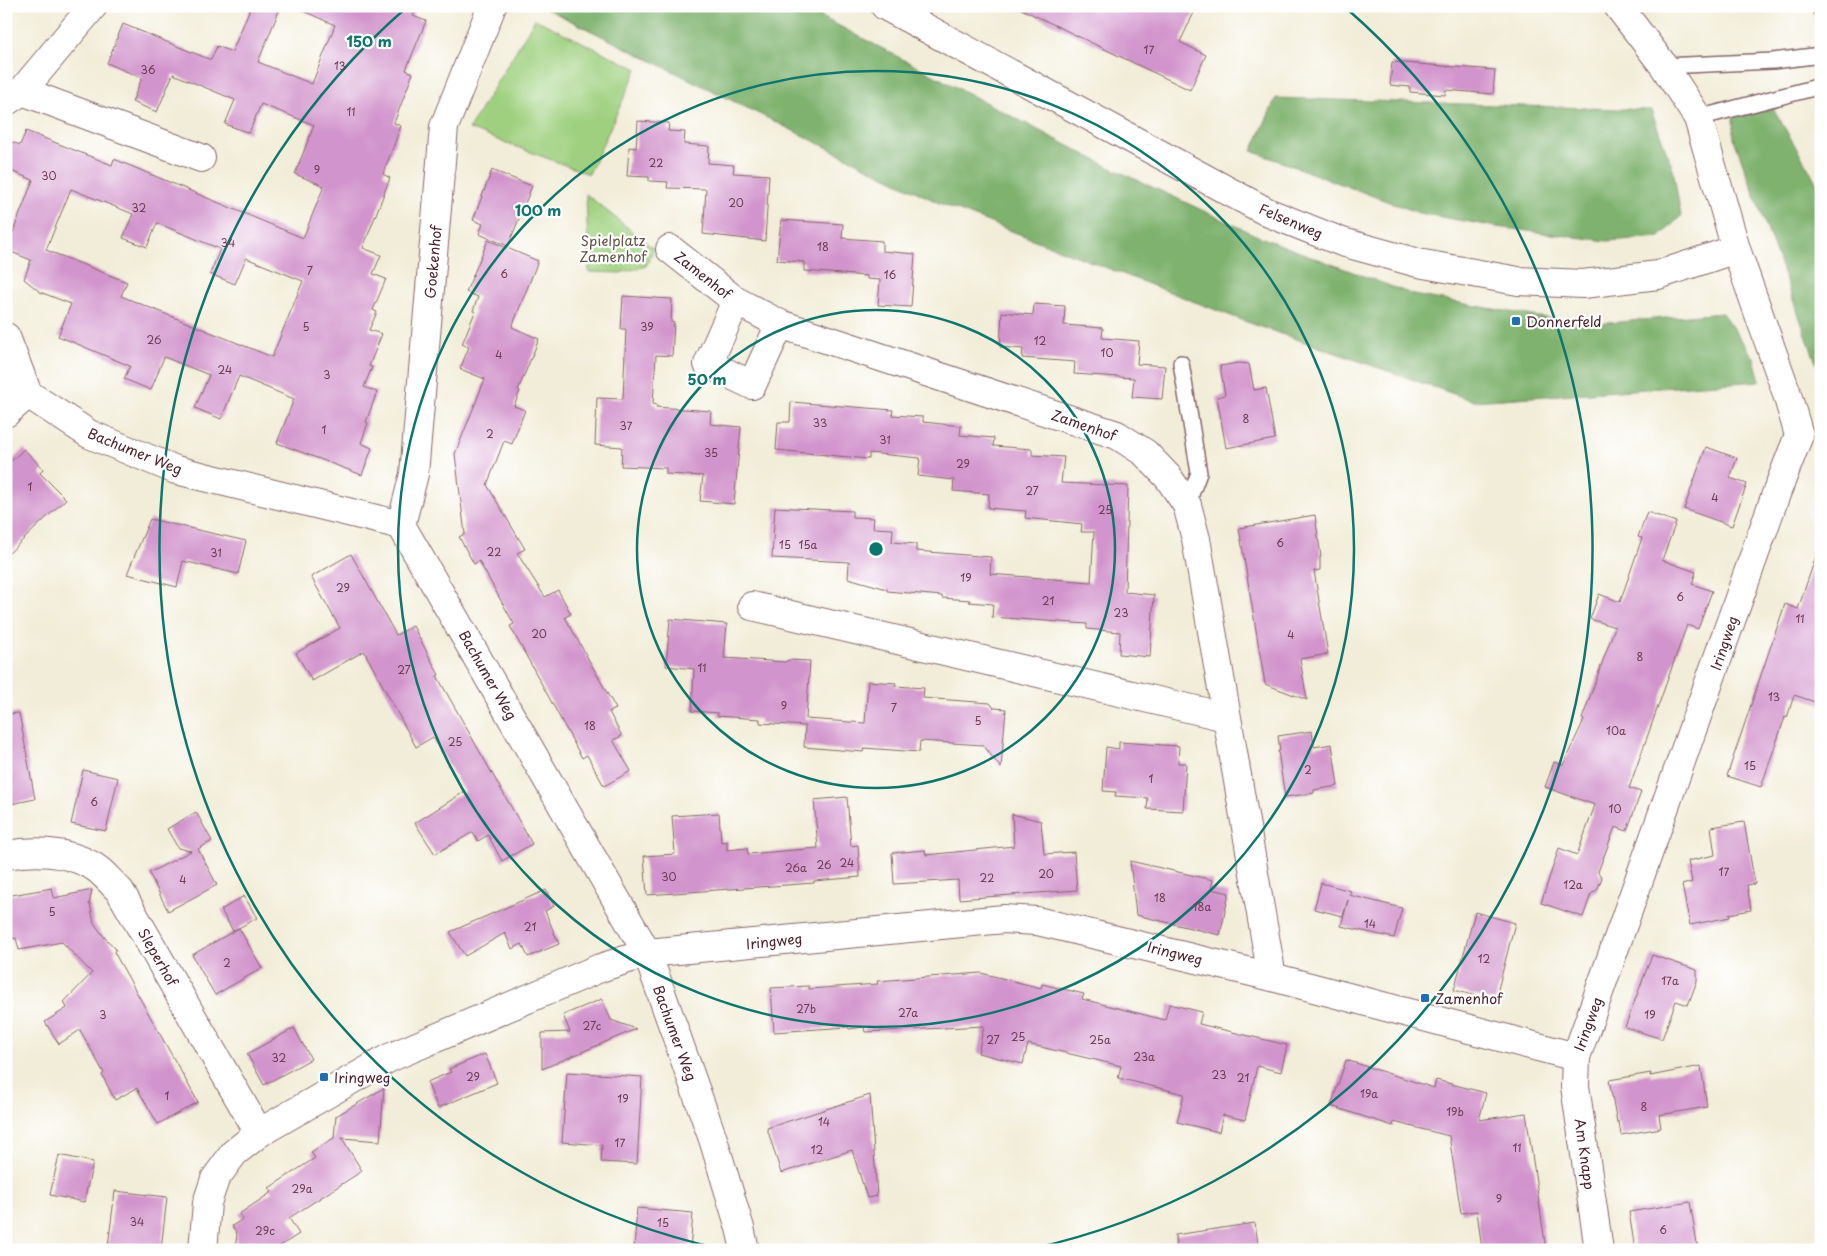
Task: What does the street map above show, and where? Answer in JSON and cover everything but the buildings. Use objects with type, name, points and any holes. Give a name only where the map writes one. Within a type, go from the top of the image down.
[{"type":"street","points":[[93,6],[14,96],[201,158]]},
{"type":"street","name":"Goekenhof","points":[[402,525],[414,474],[444,127],[492,6]]},
{"type":"street","name":"Felsenweg","points":[[885,6],[1269,213],[1342,242],[1418,263],[1509,279],[1583,284],[1658,275],[1736,249]]},
{"type":"street","points":[[1618,6],[1664,66],[1698,118],[1736,249],[1786,391],[1810,433]]},
{"type":"street","name":"Zamenhof","points":[[670,249],[736,301],[780,324],[1117,435],[1145,453],[1168,477],[1187,505],[1196,539],[1272,977]]},
{"type":"street","name":"Zamenhof","points":[[736,301],[708,364],[752,385],[780,324]]},
{"type":"street","points":[[6,338],[28,394],[6,413]]},
{"type":"street","name":"Bachumer Weg","points":[[28,394],[89,434],[176,470],[402,525],[647,953],[713,1139],[745,1250]]},
{"type":"street","name":"Iringweg","points":[[203,1250],[206,1203],[216,1179],[234,1153],[259,1133],[389,1058],[600,968],[647,953],[1013,919],[1037,921],[1065,926],[1272,977],[1576,1057],[1776,494],[1810,433]]},
{"type":"street","points":[[752,606],[1226,717]]},
{"type":"street","name":"Sleperhof","points":[[6,855],[19,853],[60,853],[92,865],[120,891],[259,1133]]},
{"type":"street","name":"Am Knapp","points":[[1576,1057],[1575,1086],[1599,1250]]},
{"type":"lane","points":[[1818,6],[1821,10]]},
{"type":"lane","points":[[1664,66],[1773,61],[1821,55]]},
{"type":"lane","points":[[1698,118],[1821,86]]},
{"type":"lane","points":[[1181,363],[1199,473],[1187,505]]},
{"type":"green space","points":[[541,6],[801,6],[1107,166],[1260,237],[1414,295],[1585,325],[1722,313],[1754,358],[1760,381],[1474,401],[1247,322],[939,203]]},
{"type":"green space","points":[[535,19],[637,69],[589,174],[469,129]]},
{"type":"green space","points":[[1276,98],[1651,110],[1673,169],[1681,216],[1660,237],[1607,241],[1497,227],[1419,213],[1252,151]]},
{"type":"green space","points":[[1773,108],[1821,190],[1821,376],[1734,139],[1733,117]]},
{"type":"green space","name":"Spielplatz Zamenhof","points":[[586,194],[654,249],[646,266],[620,273],[589,272]]},
{"type":"place","name":"Donnerfeld","points":[[1516,321]]},
{"type":"place","name":"Zamenhof","points":[[1425,998]]},
{"type":"place","name":"Iringweg","points":[[324,1077]]}]
